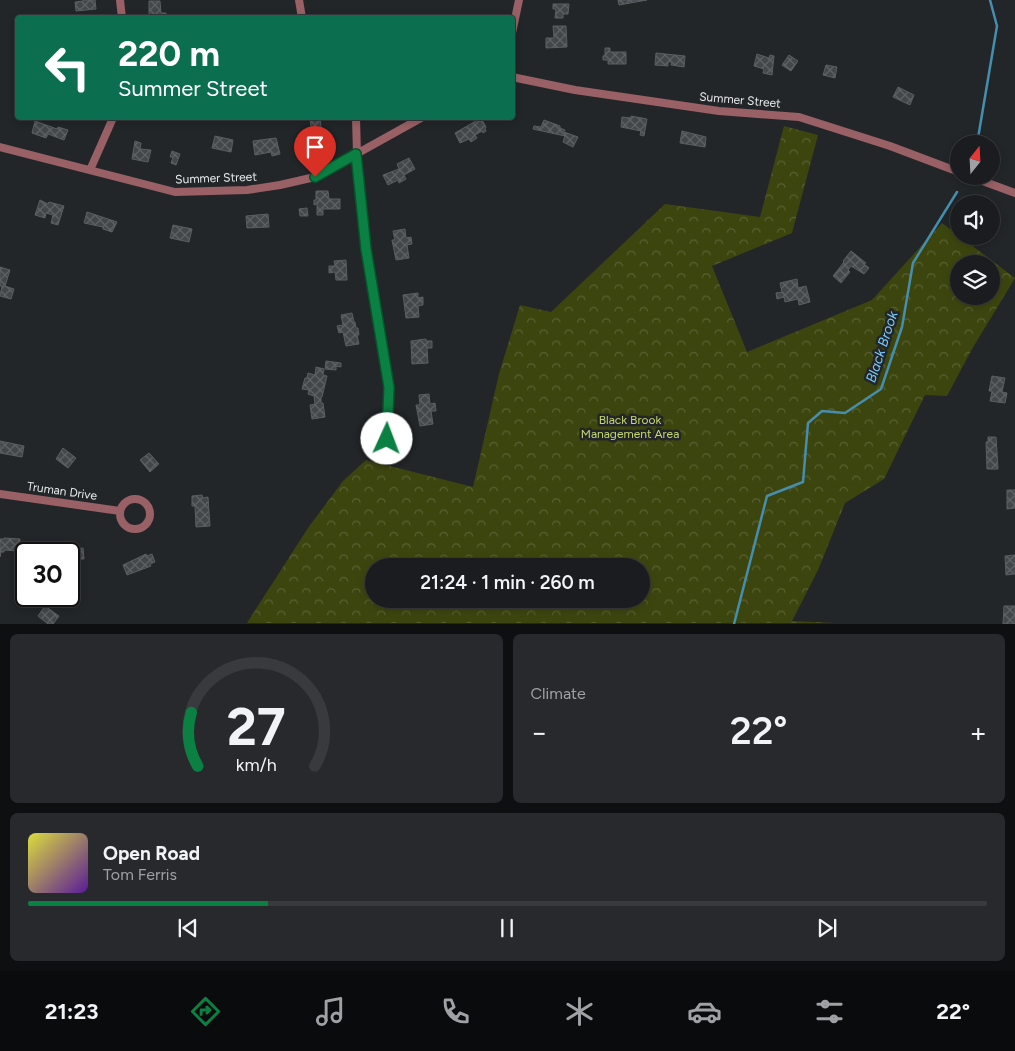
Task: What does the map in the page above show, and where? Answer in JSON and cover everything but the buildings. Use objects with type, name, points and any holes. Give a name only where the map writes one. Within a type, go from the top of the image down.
[{"type":"street","points":[[120,0],[122,15]]},
{"type":"street","points":[[299,0],[302,15]]},
{"type":"street","points":[[515,19],[519,0]]},
{"type":"street","name":"Summer Street","points":[[515,78],[574,90],[719,111],[798,117],[899,149],[950,169]]},
{"type":"street","points":[[90,170],[112,120]]},
{"type":"street","points":[[356,120],[356,154],[366,249],[389,387],[387,439]]},
{"type":"street","name":"Summer Street","points":[[0,147],[175,192],[247,190],[315,177],[418,120]]},
{"type":"street","points":[[993,185],[1015,193]]},
{"type":"street","name":"Truman Drive","points":[[0,494],[120,511]]},
{"type":"street","points":[[137,499],[144,501],[149,506],[151,514],[145,526],[131,529],[121,520],[120,511],[122,505],[128,500],[137,499]]},
{"type":"green space","name":"Black Brook Management Area","points":[[784,126],[818,135],[792,233],[712,266],[747,352],[872,300],[942,223],[950,229],[950,245],[971,245],[984,255],[950,255],[950,305],[999,305],[947,396],[925,395],[884,479],[845,503],[818,570],[792,621],[836,623],[247,623],[308,528],[343,481],[366,460],[473,487],[499,374],[520,305],[551,312],[665,204],[760,217]]},
{"type":"green space","name":"Black Brook Management Area","points":[[1000,267],[1015,278],[1000,303]]},
{"type":"waterway","name":"Black Brook","points":[[979,135],[997,26],[990,0]]},
{"type":"waterway","name":"Black Brook","points":[[734,624],[767,496],[803,482],[808,423],[822,411],[845,413],[881,389],[902,327],[913,263],[957,192]]},
{"type":"route","points":[[315,177],[356,154],[366,249],[389,387],[387,439]]}]
